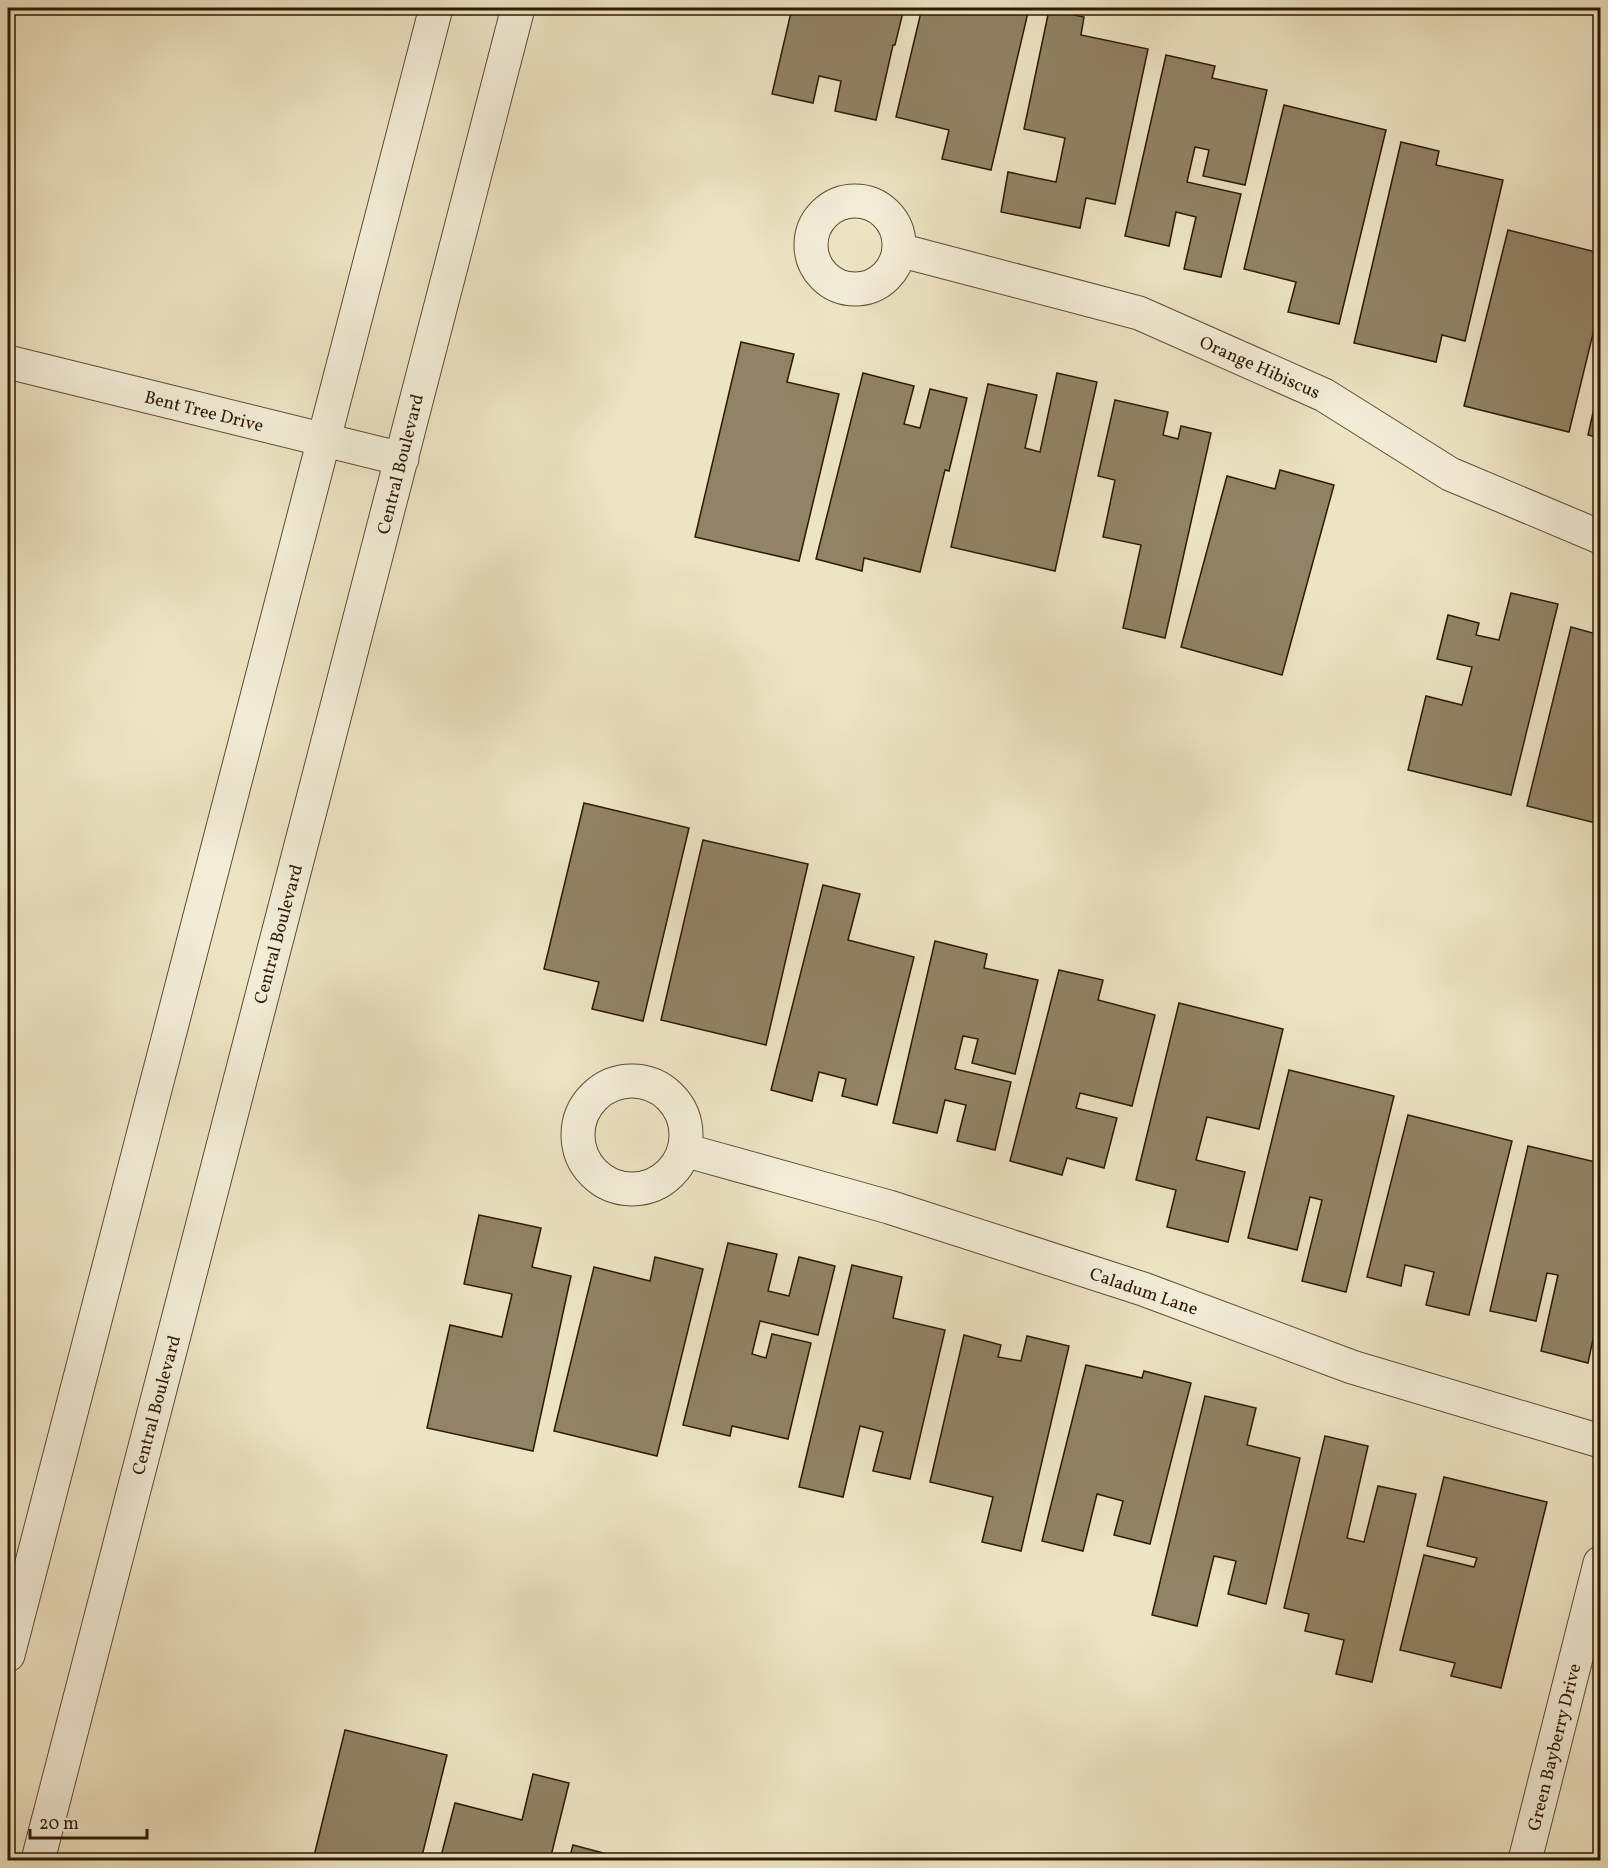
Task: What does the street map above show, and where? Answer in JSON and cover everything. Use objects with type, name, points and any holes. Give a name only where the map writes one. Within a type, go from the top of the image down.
[{"type":"street","points":[[8,1655],[436,8]]},
{"type":"street","name":"Central Boulevard","points":[[38,1860],[518,8]]},
{"type":"street","name":"Orange Hibiscus","points":[[899,250],[1138,313],[1324,395],[1450,474],[1600,537]]},
{"type":"street","name":"Bent Tree Drive","points":[[8,362],[402,459]]},
{"type":"street","name":"Caladum Lane","points":[[684,1150],[900,1211],[1143,1289],[1352,1367],[1600,1440]]},
{"type":"street","name":"Green Bayberry Drive","points":[[1525,1860],[1600,1563]]},
{"type":"building","points":[[792,8],[904,8],[876,120],[835,111],[841,81],[819,76],[813,103],[772,94]]},
{"type":"building","points":[[922,8],[1029,8],[991,170],[942,159],[949,130],[896,117]]},
{"type":"building","points":[[1049,10],[1084,17],[1081,35],[1148,49],[1115,204],[1086,198],[1080,228],[1001,212],[1008,172],[1056,182],[1065,138],[1024,129]]},
{"type":"building","points":[[1166,55],[1215,66],[1212,78],[1267,90],[1245,185],[1203,176],[1209,150],[1195,147],[1187,182],[1241,194],[1221,277],[1184,269],[1196,217],[1176,212],[1169,246],[1125,236]]},
{"type":"building","points":[[1284,105],[1386,130],[1339,324],[1288,312],[1296,282],[1244,269]]},
{"type":"building","points":[[1401,142],[1439,151],[1436,165],[1503,180],[1465,341],[1442,335],[1436,362],[1354,343]]},
{"type":"building","points":[[1508,230],[1600,253],[1600,305],[1569,432],[1464,406]]},
{"type":"building","points":[[741,342],[794,354],[787,382],[839,394],[799,561],[695,537]]},
{"type":"building","points":[[863,373],[914,386],[904,424],[920,428],[930,389],[967,398],[949,471],[945,470],[920,572],[864,558],[862,571],[816,559]]},
{"type":"building","points":[[1057,373],[1097,382],[1055,571],[951,547],[988,384],[1037,395],[1025,448],[1040,452]]},
{"type":"building","points":[[1597,395],[1600,396],[1600,438],[1588,435]]},
{"type":"building","points":[[1115,400],[1168,412],[1163,435],[1178,439],[1181,426],[1211,433],[1165,638],[1123,628],[1141,545],[1103,537],[1115,480],[1098,476]]},
{"type":"building","points":[[1280,470],[1334,485],[1282,675],[1181,647],[1227,476],[1275,489]]},
{"type":"building","points":[[1511,593],[1558,604],[1511,795],[1408,770],[1426,696],[1462,705],[1472,667],[1437,659],[1448,615],[1479,623],[1476,635],[1499,640]]},
{"type":"building","points":[[1571,627],[1600,635],[1600,824],[1527,806]]},
{"type":"building","points":[[584,803],[689,828],[643,1021],[592,1009],[599,982],[544,969]]},
{"type":"building","points":[[703,840],[808,864],[766,1045],[661,1020]]},
{"type":"building","points":[[823,885],[860,894],[848,940],[914,957],[877,1105],[842,1096],[846,1079],[819,1072],[812,1101],[771,1090]]},
{"type":"building","points":[[935,941],[987,954],[984,968],[1038,980],[1015,1074],[972,1063],[978,1039],[963,1036],[955,1069],[1011,1082],[995,1150],[957,1141],[966,1105],[945,1100],[937,1133],[893,1123]]},
{"type":"building","points":[[1059,970],[1103,980],[1098,1000],[1155,1015],[1132,1106],[1080,1093],[1076,1108],[1117,1118],[1104,1168],[1067,1158],[1062,1175],[1010,1161]]},
{"type":"building","points":[[1179,1003],[1283,1029],[1259,1129],[1207,1117],[1196,1160],[1245,1172],[1228,1242],[1167,1227],[1176,1190],[1136,1180]]},
{"type":"building","points":[[1289,1070],[1394,1096],[1346,1292],[1302,1281],[1322,1200],[1310,1197],[1297,1250],[1248,1238]]},
{"type":"building","points":[[1408,1115],[1512,1141],[1469,1315],[1426,1305],[1434,1272],[1405,1265],[1401,1286],[1367,1277]]},
{"type":"building","points":[[1528,1146],[1600,1163],[1600,1306],[1588,1363],[1541,1351],[1558,1275],[1547,1273],[1536,1321],[1490,1311]]},
{"type":"building","points":[[479,1215],[541,1228],[532,1267],[571,1276],[533,1451],[427,1428],[450,1325],[502,1337],[512,1294],[464,1284]]},
{"type":"building","points":[[728,1243],[777,1254],[768,1291],[789,1296],[799,1257],[835,1266],[818,1335],[760,1321],[752,1354],[766,1358],[772,1334],[811,1343],[788,1439],[732,1426],[730,1436],[683,1425]]},
{"type":"building","points":[[655,1257],[703,1269],[657,1456],[554,1431],[594,1267],[650,1281]]},
{"type":"building","points":[[852,1265],[902,1277],[893,1318],[945,1330],[910,1479],[873,1471],[883,1432],[860,1426],[843,1497],[799,1487]]},
{"type":"building","points":[[964,1335],[1001,1345],[998,1357],[1021,1361],[1027,1336],[1069,1346],[1021,1551],[982,1542],[993,1497],[930,1482]]},
{"type":"building","points":[[1086,1365],[1142,1378],[1144,1371],[1191,1383],[1150,1544],[1114,1535],[1123,1501],[1097,1494],[1083,1551],[1042,1541]]},
{"type":"building","points":[[1205,1396],[1256,1408],[1247,1445],[1300,1458],[1266,1604],[1228,1594],[1236,1561],[1214,1556],[1197,1626],[1152,1615]]},
{"type":"building","points":[[1325,1436],[1368,1446],[1347,1538],[1364,1542],[1378,1486],[1416,1494],[1372,1682],[1336,1674],[1344,1640],[1305,1631],[1309,1614],[1284,1608]]},
{"type":"building","points":[[1444,1477],[1547,1502],[1501,1688],[1451,1676],[1455,1663],[1400,1650],[1424,1555],[1474,1567],[1477,1558],[1427,1546]]},
{"type":"building","points":[[345,1730],[447,1755],[421,1860],[313,1860]]},
{"type":"building","points":[[533,1774],[569,1783],[550,1860],[440,1860],[455,1803],[522,1820]]},
{"type":"building","points":[[573,1845],[611,1855],[609,1860],[569,1860]]}]
